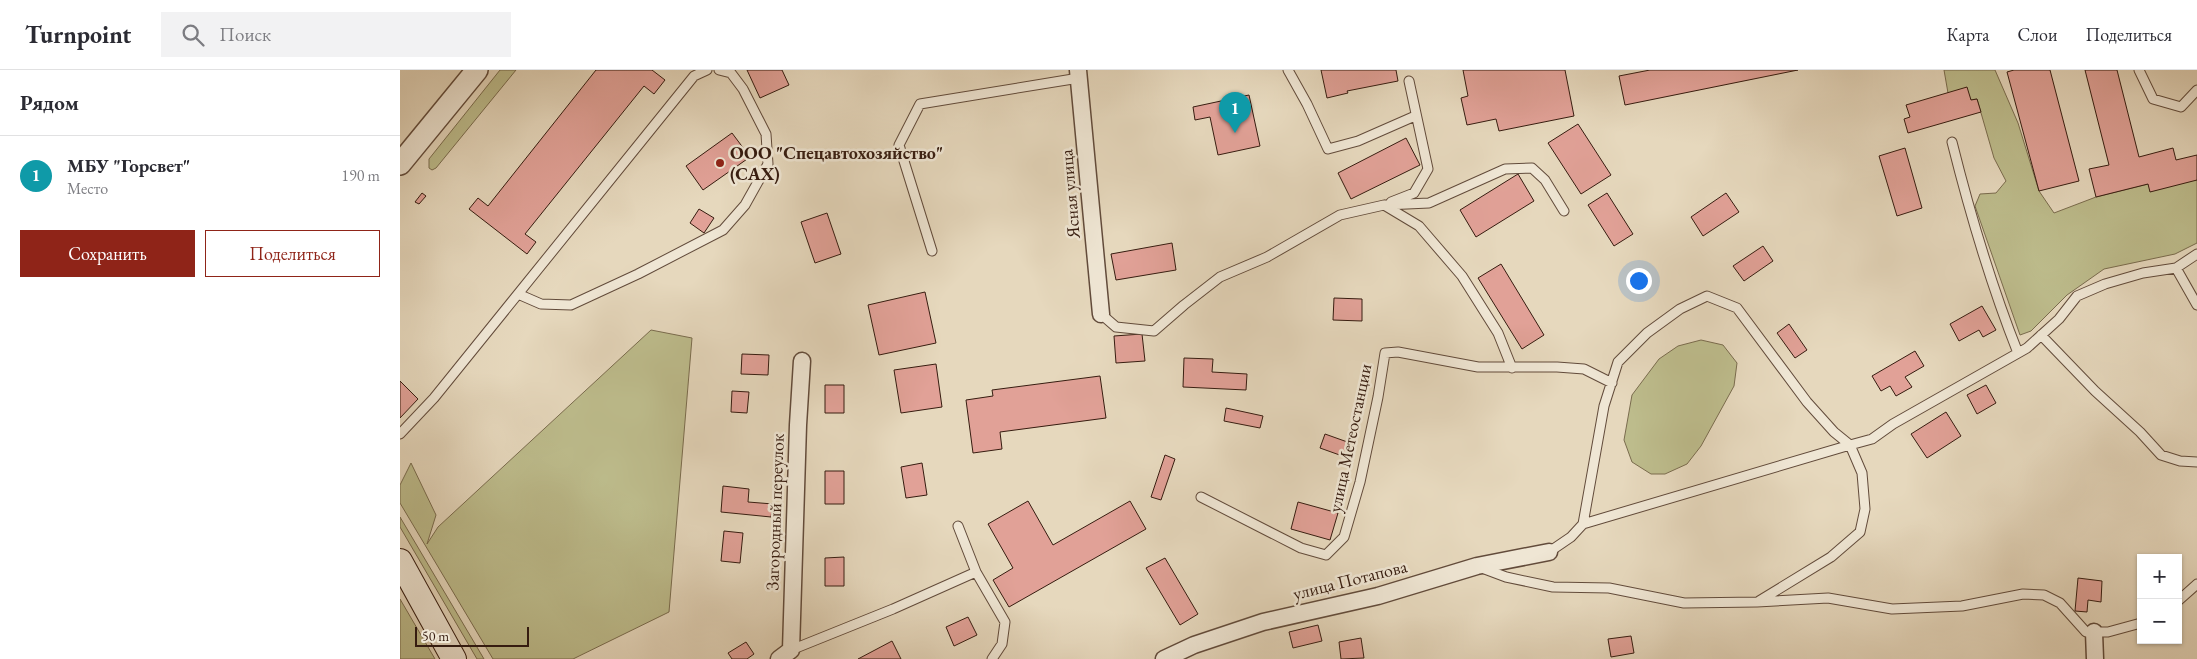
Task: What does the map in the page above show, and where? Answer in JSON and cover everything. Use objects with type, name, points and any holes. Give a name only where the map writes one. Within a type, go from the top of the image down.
[{"type":"main road","points":[[400,561],[454,659]]},
{"type":"street","points":[[400,164],[476,70]]},
{"type":"street","name":"Ясная улица","points":[[1078,74],[1101,314]]},
{"type":"street","name":"Загородный переулок","points":[[785,654],[802,360]]},
{"type":"street","name":"улица Потапова","points":[[1164,659],[1194,645],[1263,622],[1378,596],[1477,566],[1549,552]]},
{"type":"street","points":[[2094,632],[2095,659]]},
{"type":"lane","points":[[400,434],[434,398],[694,76],[707,70]]},
{"type":"lane","points":[[518,294],[541,304],[571,305],[638,274],[723,230],[745,206],[768,164],[766,134],[743,89],[731,73],[719,70]]},
{"type":"lane","points":[[1288,70],[1308,104],[1328,149],[1358,141],[1415,116]]},
{"type":"lane","points":[[2139,70],[2153,99],[2181,107],[2197,90]]},
{"type":"lane","points":[[932,251],[899,145],[920,104],[1078,74]]},
{"type":"lane","points":[[1384,205],[1414,193],[1428,169],[1415,116],[1409,81]]},
{"type":"lane","points":[[1952,142],[1968,206],[2005,321],[2018,353]]},
{"type":"lane","points":[[1101,314],[1116,327],[1154,331],[1220,277],[1267,257],[1340,214],[1384,205],[1429,203],[1505,169],[1532,168],[1545,180],[1564,210]]},
{"type":"lane","points":[[1384,205],[1419,226],[1462,276],[1498,333],[1512,368]]},
{"type":"lane","points":[[1549,552],[1571,537],[1583,524],[1872,439],[1893,424],[2018,353],[2059,319],[2077,296],[2105,284],[2143,273],[2176,268],[2197,254]]},
{"type":"lane","points":[[2176,268],[2197,305]]},
{"type":"lane","points":[[1583,524],[1604,406],[1618,362],[1647,333],[1680,309],[1707,296],[1738,308],[1807,402],[1834,432],[1850,445],[1862,473],[1865,509],[1860,532],[1832,557],[1757,602]]},
{"type":"lane","points":[[2041,335],[2161,455],[2180,462],[2197,462]]},
{"type":"lane","name":"улица Метеостанции","points":[[1201,497],[1301,548],[1326,555],[1344,537],[1360,482],[1385,353],[1398,352],[1478,367],[1584,369],[1612,383]]},
{"type":"lane","points":[[958,526],[976,572],[1005,622],[1002,644],[992,659]]},
{"type":"lane","points":[[1477,566],[1506,577],[1553,587],[1609,588],[1684,603],[1757,602],[1828,598],[1892,609],[1962,606],[2024,594],[2044,595],[2060,603],[2086,632],[2108,632],[2137,624]]},
{"type":"lane","points":[[785,654],[976,572]]},
{"type":"lane","points":[[2180,599],[2197,584]]},
{"type":"shaded area","points":[[500,70],[516,70],[436,168],[432,170],[429,168],[429,159]]},
{"type":"shaded area","points":[[1944,70],[1995,70],[2018,123],[2039,191],[2054,213],[2096,197],[2148,184],[2197,180],[2197,243],[2175,254],[2104,269],[2067,295],[2031,331],[2020,335],[1975,206],[1980,194],[1996,193],[2006,181],[1994,158],[1977,99],[1971,100],[1948,93]]},
{"type":"shaded area","points":[[651,330],[692,338],[669,612],[573,659],[493,659],[400,503],[400,485],[411,463],[436,515],[427,544],[438,527]]},
{"type":"shaded area","points":[[1701,340],[1723,345],[1737,363],[1734,386],[1701,446],[1687,464],[1665,474],[1651,474],[1632,462],[1624,440],[1632,395],[1659,359],[1678,346]]},
{"type":"shaded area","points":[[400,517],[484,659],[477,659],[400,527]]},
{"type":"shaded area","points":[[400,599],[435,659],[400,659]]},
{"type":"building","points":[[596,70],[652,70],[665,80],[654,94],[644,86],[525,234],[536,242],[527,254],[469,209],[478,198],[488,206]]},
{"type":"building","points":[[747,70],[782,70],[789,85],[760,98]]},
{"type":"building","points":[[1321,70],[1396,70],[1398,81],[1347,91],[1348,93],[1327,98]]},
{"type":"building","points":[[1463,70],[1565,70],[1574,116],[1499,131],[1496,119],[1467,125],[1461,98],[1468,96]]},
{"type":"building","points":[[1650,70],[1798,70],[1625,105],[1619,76]]},
{"type":"building","points":[[2014,70],[2050,70],[2079,181],[2039,191],[2007,72]]},
{"type":"building","points":[[2085,70],[2117,70],[2139,157],[2173,148],[2176,160],[2197,155],[2197,180],[2150,192],[2148,184],[2096,197],[2089,169],[2109,165]]},
{"type":"building","points":[[1967,87],[1971,100],[1977,99],[1981,112],[1908,133],[1904,119],[1910,117],[1906,105]]},
{"type":"building","points":[[1249,95],[1260,146],[1218,155],[1210,117],[1195,120],[1193,107]]},
{"type":"building","points":[[1578,124],[1611,175],[1581,194],[1548,143]]},
{"type":"building","points":[[732,133],[750,157],[703,190],[686,166]]},
{"type":"building","points":[[1406,138],[1420,165],[1351,199],[1338,173]]},
{"type":"building","points":[[1905,148],[1922,208],[1897,216],[1879,156]]},
{"type":"building","points":[[1518,174],[1534,201],[1476,237],[1460,210]]},
{"type":"building","points":[[422,193],[426,196],[419,204],[415,202]]},
{"type":"building","points":[[1607,193],[1633,234],[1614,246],[1588,205]]},
{"type":"building","points":[[1726,193],[1739,212],[1703,236],[1691,217]]},
{"type":"building","points":[[699,209],[714,218],[704,233],[690,223]]},
{"type":"building","points":[[827,213],[841,254],[815,263],[801,222]]},
{"type":"building","points":[[1172,243],[1176,270],[1116,280],[1111,254]]},
{"type":"building","points":[[1763,246],[1773,261],[1744,281],[1733,266]]},
{"type":"building","points":[[1501,264],[1544,335],[1522,349],[1478,278]]},
{"type":"building","points":[[925,292],[936,343],[879,355],[868,305]]},
{"type":"building","points":[[1334,298],[1362,299],[1362,321],[1333,320]]},
{"type":"building","points":[[1982,306],[1996,330],[1983,337],[1979,330],[1959,341],[1950,324]]},
{"type":"building","points":[[1789,324],[1807,350],[1795,358],[1777,333]]},
{"type":"building","points":[[1142,334],[1145,361],[1116,363],[1114,336]]},
{"type":"building","points":[[1915,351],[1924,366],[1905,377],[1912,387],[1896,396],[1890,386],[1881,391],[1872,376]]},
{"type":"building","points":[[742,354],[769,355],[768,375],[741,374]]},
{"type":"building","points":[[1184,358],[1213,359],[1212,372],[1247,374],[1246,390],[1183,387]]},
{"type":"building","points":[[936,364],[942,407],[901,413],[894,370]]},
{"type":"building","points":[[1100,376],[1106,418],[1000,432],[1002,449],[973,453],[966,400],[993,396],[992,390]]},
{"type":"building","points":[[400,381],[418,399],[400,418]]},
{"type":"building","points":[[825,385],[844,385],[844,413],[825,413]]},
{"type":"building","points":[[1986,385],[1996,403],[1977,414],[1967,395]]},
{"type":"building","points":[[732,391],[749,392],[747,413],[731,412]]},
{"type":"building","points":[[1226,408],[1263,416],[1260,428],[1224,421]]},
{"type":"building","points":[[1946,412],[1961,436],[1927,458],[1911,434]]},
{"type":"building","points":[[1325,434],[1353,444],[1348,458],[1320,448]]},
{"type":"building","points":[[1165,455],[1175,459],[1161,500],[1151,497]]},
{"type":"building","points":[[922,463],[927,495],[906,498],[901,467]]},
{"type":"building","points":[[825,471],[844,471],[844,504],[825,504]]},
{"type":"building","points":[[723,486],[749,489],[748,502],[773,504],[771,517],[721,512]]},
{"type":"building","points":[[1028,501],[1053,545],[1130,501],[1146,529],[1009,607],[993,580],[1013,568],[988,524]]},
{"type":"building","points":[[1298,502],[1338,513],[1330,540],[1291,529]]},
{"type":"building","points":[[724,531],[743,533],[740,563],[721,561]]},
{"type":"building","points":[[844,557],[844,586],[825,586],[825,558]]},
{"type":"building","points":[[1165,558],[1198,614],[1180,625],[1146,568]]},
{"type":"building","points":[[2078,578],[2102,581],[2101,602],[2088,600],[2087,612],[2075,611]]},
{"type":"building","points":[[968,617],[977,635],[954,646],[946,627]]},
{"type":"building","points":[[1318,625],[1322,641],[1293,648],[1289,632]]},
{"type":"building","points":[[1631,636],[1634,653],[1611,657],[1608,639]]},
{"type":"building","points":[[1361,638],[1364,658],[1341,659],[1339,642]]},
{"type":"building","points":[[892,641],[901,659],[858,659]]},
{"type":"building","points":[[746,642],[754,654],[747,659],[732,659],[728,653]]},
{"type":"place","name":"МБУ \"Горсвет\"","points":[[1235,133]]},
{"type":"place","name":"ООО \"Спецавтохозяйство\" (САХ)","points":[[720,163]]}]
